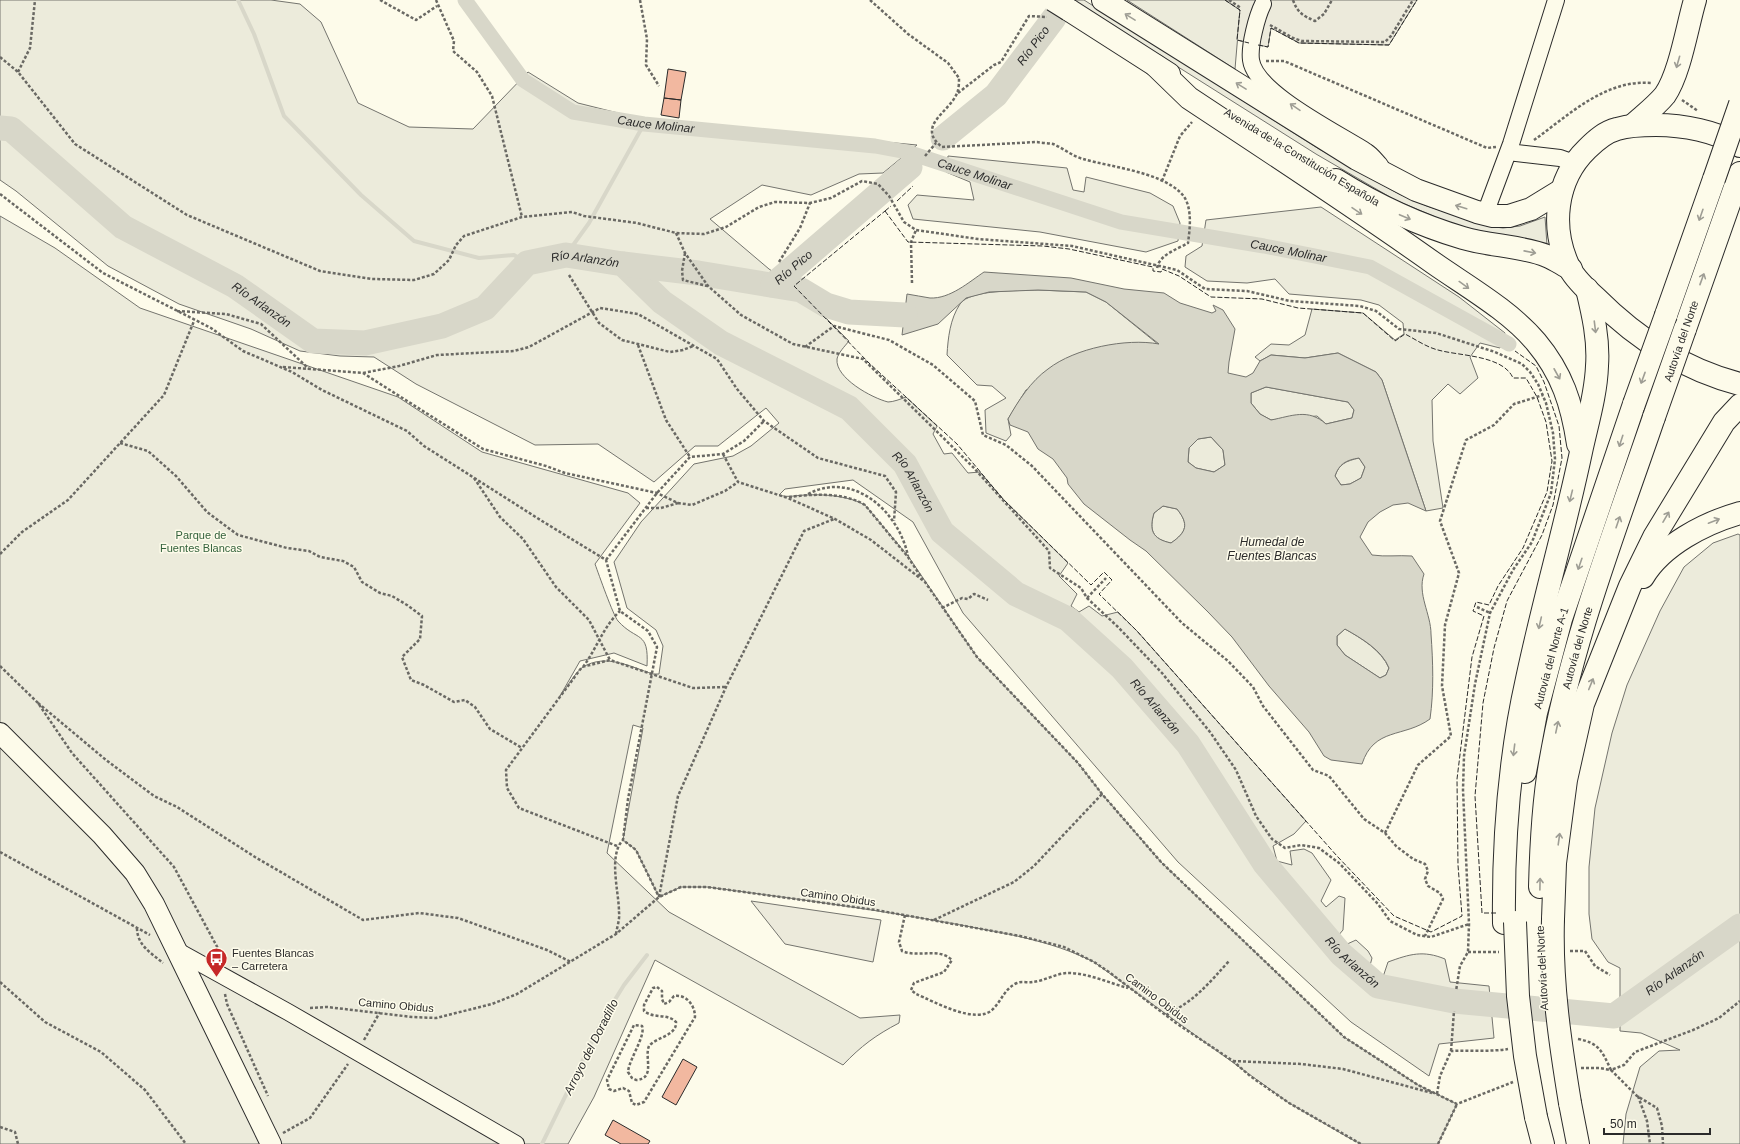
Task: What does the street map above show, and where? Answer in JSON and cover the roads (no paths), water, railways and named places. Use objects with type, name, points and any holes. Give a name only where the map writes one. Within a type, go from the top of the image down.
[{"type":"highway","points":[[1103,0],[1351,155],[1416,190],[1450,204],[1485,214],[1509,216],[1531,209],[1562,190]]},
{"type":"highway","points":[[1633,125],[1668,90],[1679,61],[1695,0]]},
{"type":"highway","name":"Avenida de la Constitución Española","points":[[1057,9],[1156,66],[1346,186],[1402,216],[1464,238],[1539,254],[1571,269]]},
{"type":"highway","points":[[1156,66],[1189,98],[1426,257],[1519,325],[1549,360],[1562,383],[1573,413],[1578,447],[1576,474]]},
{"type":"highway","name":"Autovía del Norte","points":[[1634,404],[1740,104]]},
{"type":"highway","points":[[1740,146],[1707,132],[1671,125],[1633,125],[1616,129],[1597,139],[1574,163],[1562,190],[1557,217],[1560,239],[1571,269],[1587,289],[1630,329],[1666,353],[1722,379],[1740,384]]},
{"type":"highway","name":"Autovía del Norte","points":[[1567,1144],[1564,1104],[1544,1020],[1546,921],[1541,853],[1549,765],[1577,648],[1654,417],[1738,180]]},
{"type":"highway","points":[[1532,1144],[1525,1056],[1510,923],[1505,838],[1517,730],[1538,630],[1593,397],[1597,366],[1595,324],[1587,289]]},
{"type":"highway","name":"Autovía del Norte A-1","points":[[1510,923],[1515,891],[1519,814],[1536,713],[1561,619],[1634,404]]},
{"type":"highway","points":[[1546,921],[1566,780],[1583,704],[1630,586],[1658,530],[1724,422],[1740,405]]},
{"type":"highway","points":[[1618,615],[1644,575],[1668,549],[1704,525],[1740,513]]},
{"type":"highway","points":[[1564,1104],[1578,1144]]},
{"type":"highway","points":[[1531,1117],[1543,1144]]},
{"type":"main road","points":[[0,733],[119,854],[135,873],[154,904],[269,1143]]},
{"type":"street","points":[[1485,214],[1509,148],[1556,0]]},
{"type":"street","points":[[1263,4],[1255,19],[1251,61],[1261,82],[1368,153],[1394,179]]},
{"type":"street","points":[[1509,148],[1560,158],[1574,163]]},
{"type":"street","points":[[176,950],[288,1012],[516,1144]]},
{"type":"water","name":"Humedal de Fuentes Blancas","points":[[984,272],[1071,278],[1124,289],[1164,293],[1180,303],[1212,313],[1216,311],[1213,305],[1223,310],[1235,329],[1228,373],[1246,377],[1253,373],[1260,361],[1271,355],[1305,358],[1338,353],[1376,372],[1382,380],[1426,511],[1408,503],[1393,505],[1380,512],[1368,522],[1360,537],[1372,555],[1412,556],[1424,574],[1422,589],[1429,619],[1432,655],[1433,687],[1430,719],[1420,725],[1391,735],[1374,744],[1367,752],[1362,764],[1331,760],[1324,756],[1309,732],[1269,686],[1232,637],[1146,551],[1084,504],[1068,484],[1067,478],[1053,459],[1038,449],[1028,432],[1010,425],[1008,419],[1025,392],[1036,379],[1059,362],[1072,355],[1101,346],[1132,342],[1159,344],[1106,302],[1086,292],[1038,290],[989,292],[966,298],[938,324],[902,335],[907,294],[930,298],[945,296],[959,289]],"holes":[[[1266,387],[1348,402],[1354,410],[1352,418],[1326,424],[1313,416],[1300,414],[1271,420],[1260,414],[1251,403],[1251,393]],[[1211,437],[1223,450],[1225,465],[1214,472],[1196,468],[1188,462],[1189,448],[1198,439]],[[1359,458],[1365,467],[1361,478],[1350,484],[1341,485],[1335,476],[1339,468],[1344,463]],[[1163,506],[1177,509],[1185,523],[1183,531],[1171,543],[1165,541],[1160,539],[1154,533],[1152,529],[1154,513]],[[1345,629],[1358,636],[1376,650],[1386,662],[1389,668],[1386,675],[1380,678],[1345,655],[1337,645],[1337,636]]]},
{"type":"waterway","points":[[238,0],[254,34],[284,116],[361,195],[414,241],[479,258],[514,255],[527,263]]},
{"type":"waterway","name":"Cauce Molinar","points":[[465,0],[523,80],[573,112],[644,124],[875,146],[907,152],[1121,222],[1264,246],[1370,267],[1509,344]]},
{"type":"waterway","name":"Río Pico","points":[[943,138],[996,95],[1054,18]]},
{"type":"waterway","points":[[566,255],[589,223],[644,124]]},
{"type":"waterway","name":"Río Arlanzón","points":[[0,128],[11,129],[123,227],[235,286],[313,341],[365,343],[442,326],[485,308],[527,263],[566,255],[623,264],[662,302],[721,343],[849,408],[905,464],[942,532],[1016,594],[1068,619],[1122,668],[1188,744],[1265,864],[1341,954],[1378,986],[1454,1001],[1614,1016],[1740,926]]},
{"type":"waterway","name":"Río Pico","points":[[773,285],[910,167]]},
{"type":"waterway","name":"Río Pico","points":[[623,264],[698,273],[801,290],[826,305],[849,312],[905,315]]},
{"type":"waterway","name":"Arroyo del Doradillo","points":[[542,1144],[603,1019],[624,985],[647,955]]},
{"type":"place","name":"Fuentes Blancas – Carretera","points":[[217,978]]},
{"type":"park label","name":"Parque de Fuentes Blancas","points":[[201,541]]}]
